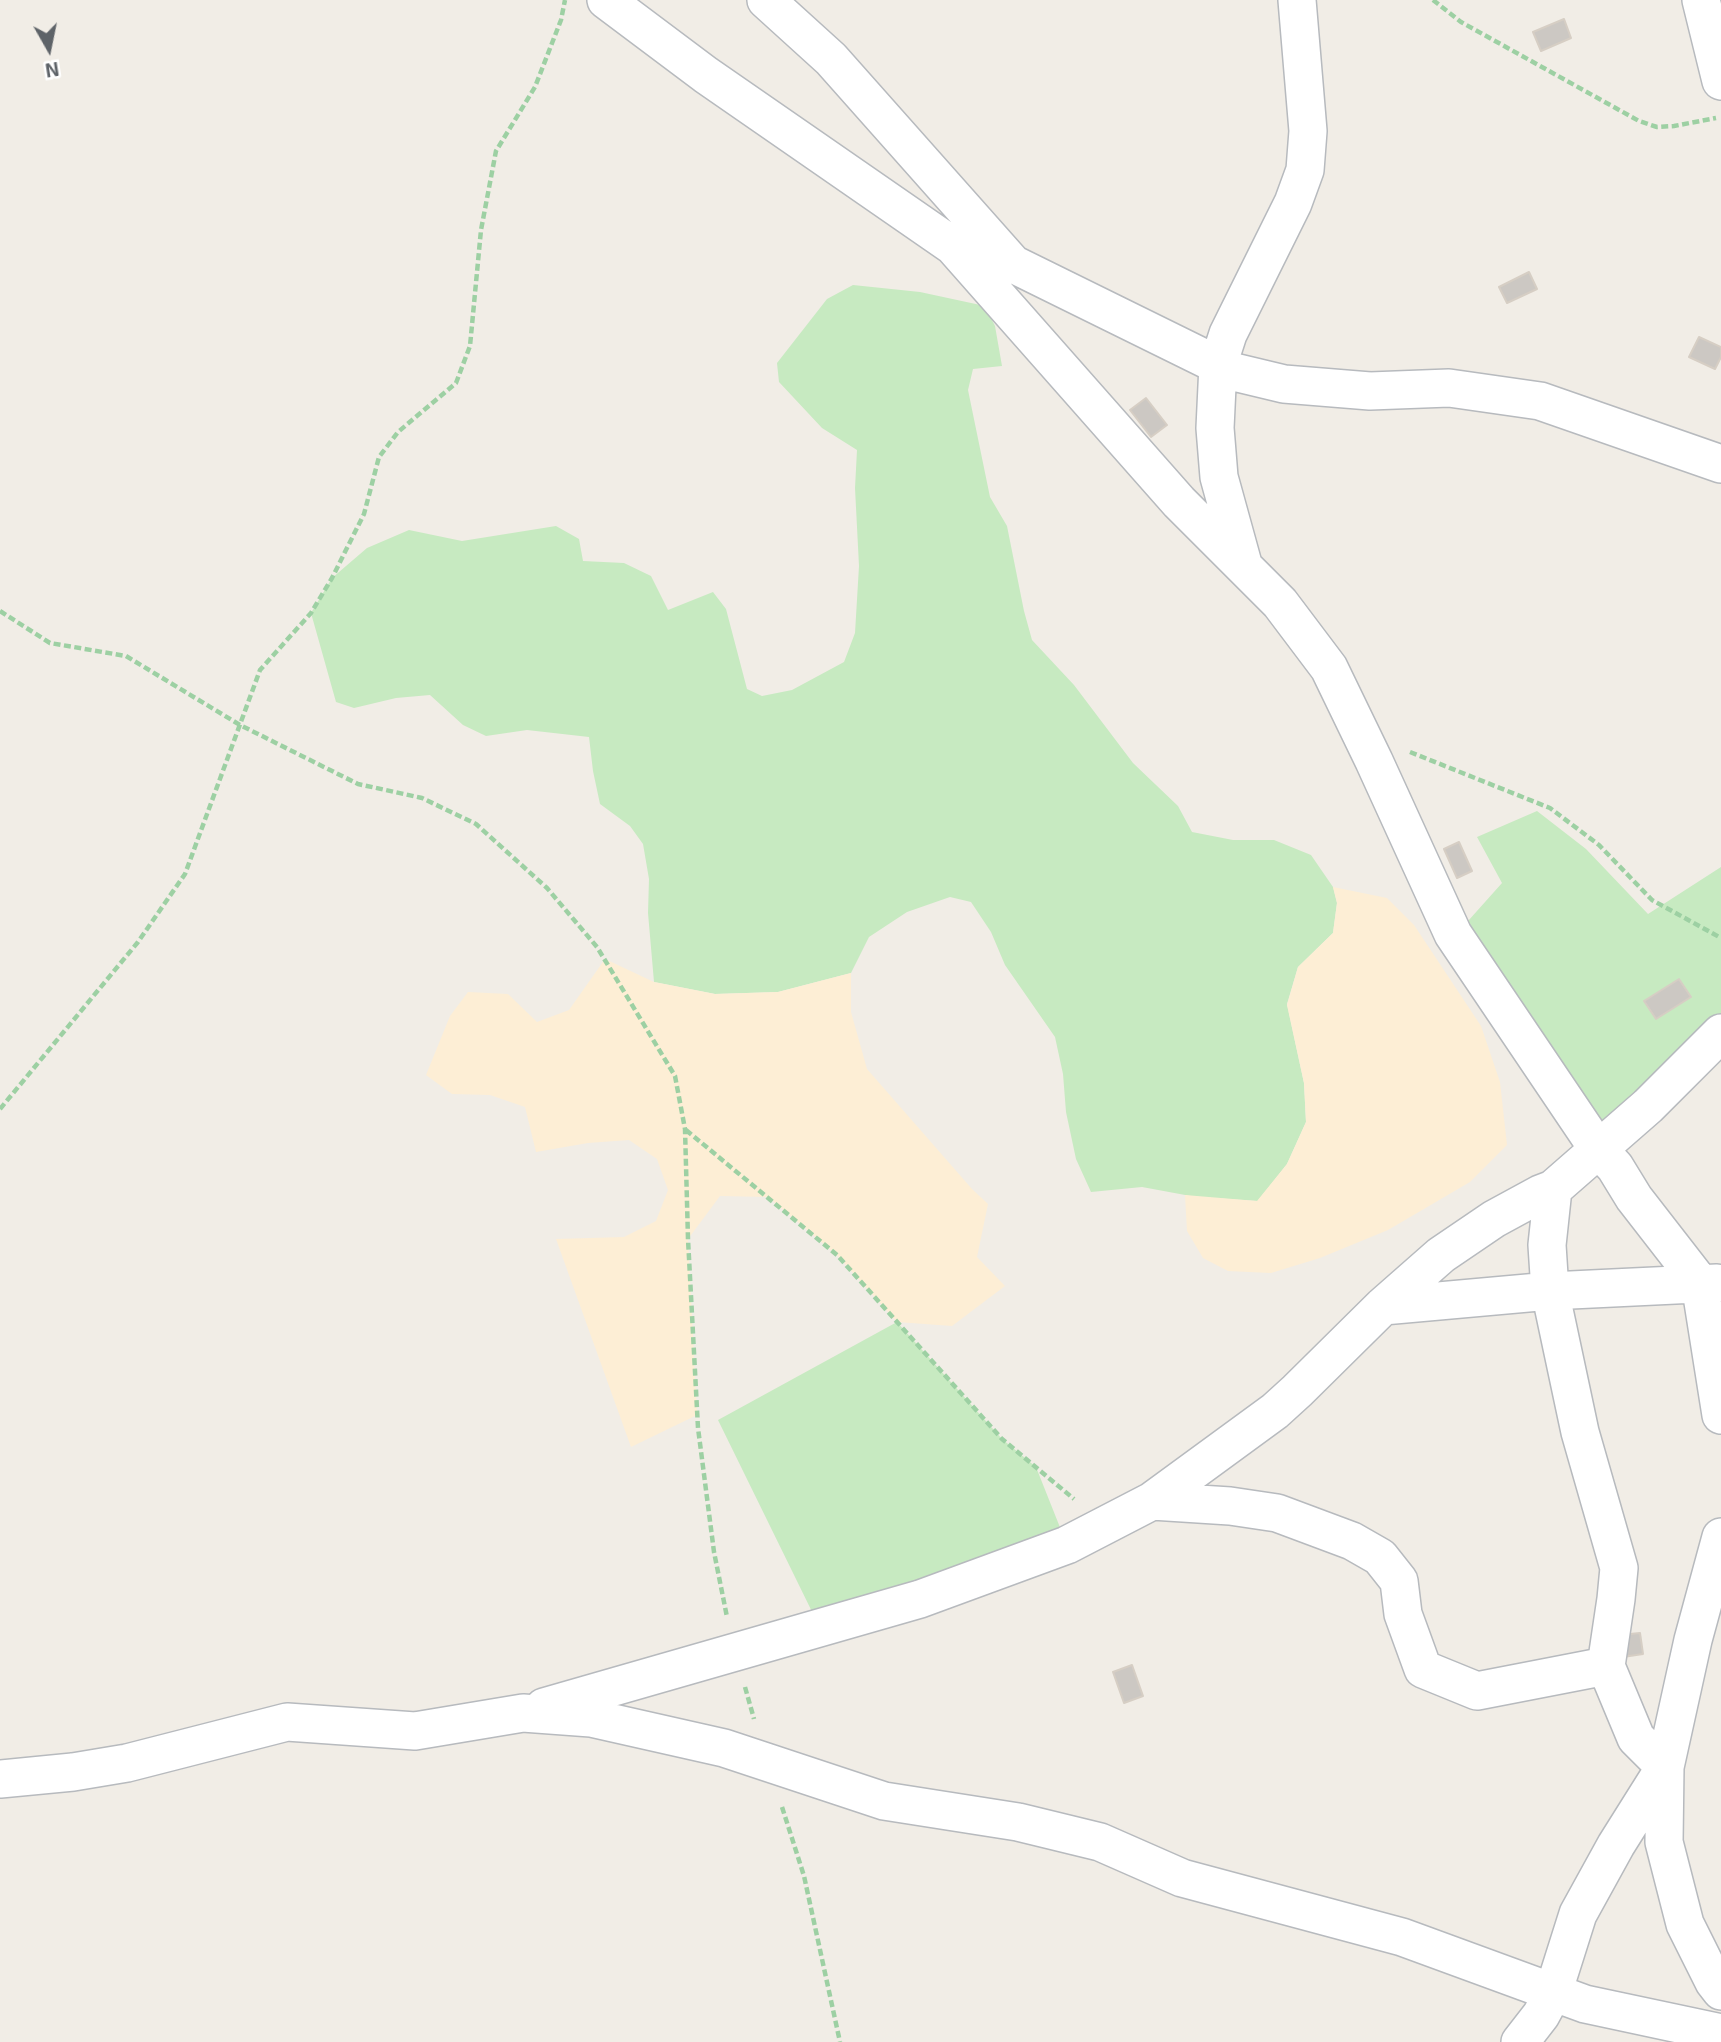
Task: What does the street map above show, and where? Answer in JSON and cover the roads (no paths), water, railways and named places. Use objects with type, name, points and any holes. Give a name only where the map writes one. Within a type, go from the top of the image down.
[{"type":"street","points":[[606,0],[706,75],[953,246],[1179,502],[1280,603],[1329,668],[1453,934],[1634,1198],[1710,1283],[1721,1415]]},
{"type":"street","points":[[766,0],[831,59],[1013,264]]},
{"type":"street","points":[[1244,567],[1219,478],[1215,428],[1218,365],[1228,334],[1293,203],[1305,170],[1308,131],[1297,0]]},
{"type":"street","points":[[1701,0],[1721,81]]},
{"type":"street","points":[[953,246],[1013,264],[1234,372],[1284,384],[1370,391],[1449,388],[1540,401],[1721,464]]},
{"type":"street","points":[[0,1779],[73,1772],[127,1763],[287,1722],[415,1731],[523,1713],[920,1599],[1067,1545],[1152,1502],[1275,1411],[1383,1306],[1441,1255],[1494,1219],[1553,1189],[1648,1105],[1721,1033]]},
{"type":"street","points":[[1553,1189],[1547,1245],[1550,1291],[1580,1432],[1619,1568],[1606,1666],[1636,1738],[1665,1768]]},
{"type":"street","points":[[1383,1306],[1550,1291],[1710,1283]]},
{"type":"street","points":[[1152,1502],[1230,1506],[1277,1513],[1352,1541],[1380,1558],[1399,1581],[1403,1614],[1423,1668],[1477,1691],[1606,1666]]},
{"type":"street","points":[[1721,1537],[1693,1640],[1665,1768],[1664,1842],[1685,1924],[1721,1991]]},
{"type":"street","points":[[523,1713],[592,1718],[724,1748],[884,1801],[1018,1822],[1100,1842],[1182,1878],[1402,1937],[1542,2023]]},
{"type":"street","points":[[1542,2023],[1578,1914],[1616,1846],[1665,1768]]},
{"type":"street","points":[[1542,2023],[1585,2004],[1721,2033]]}]
